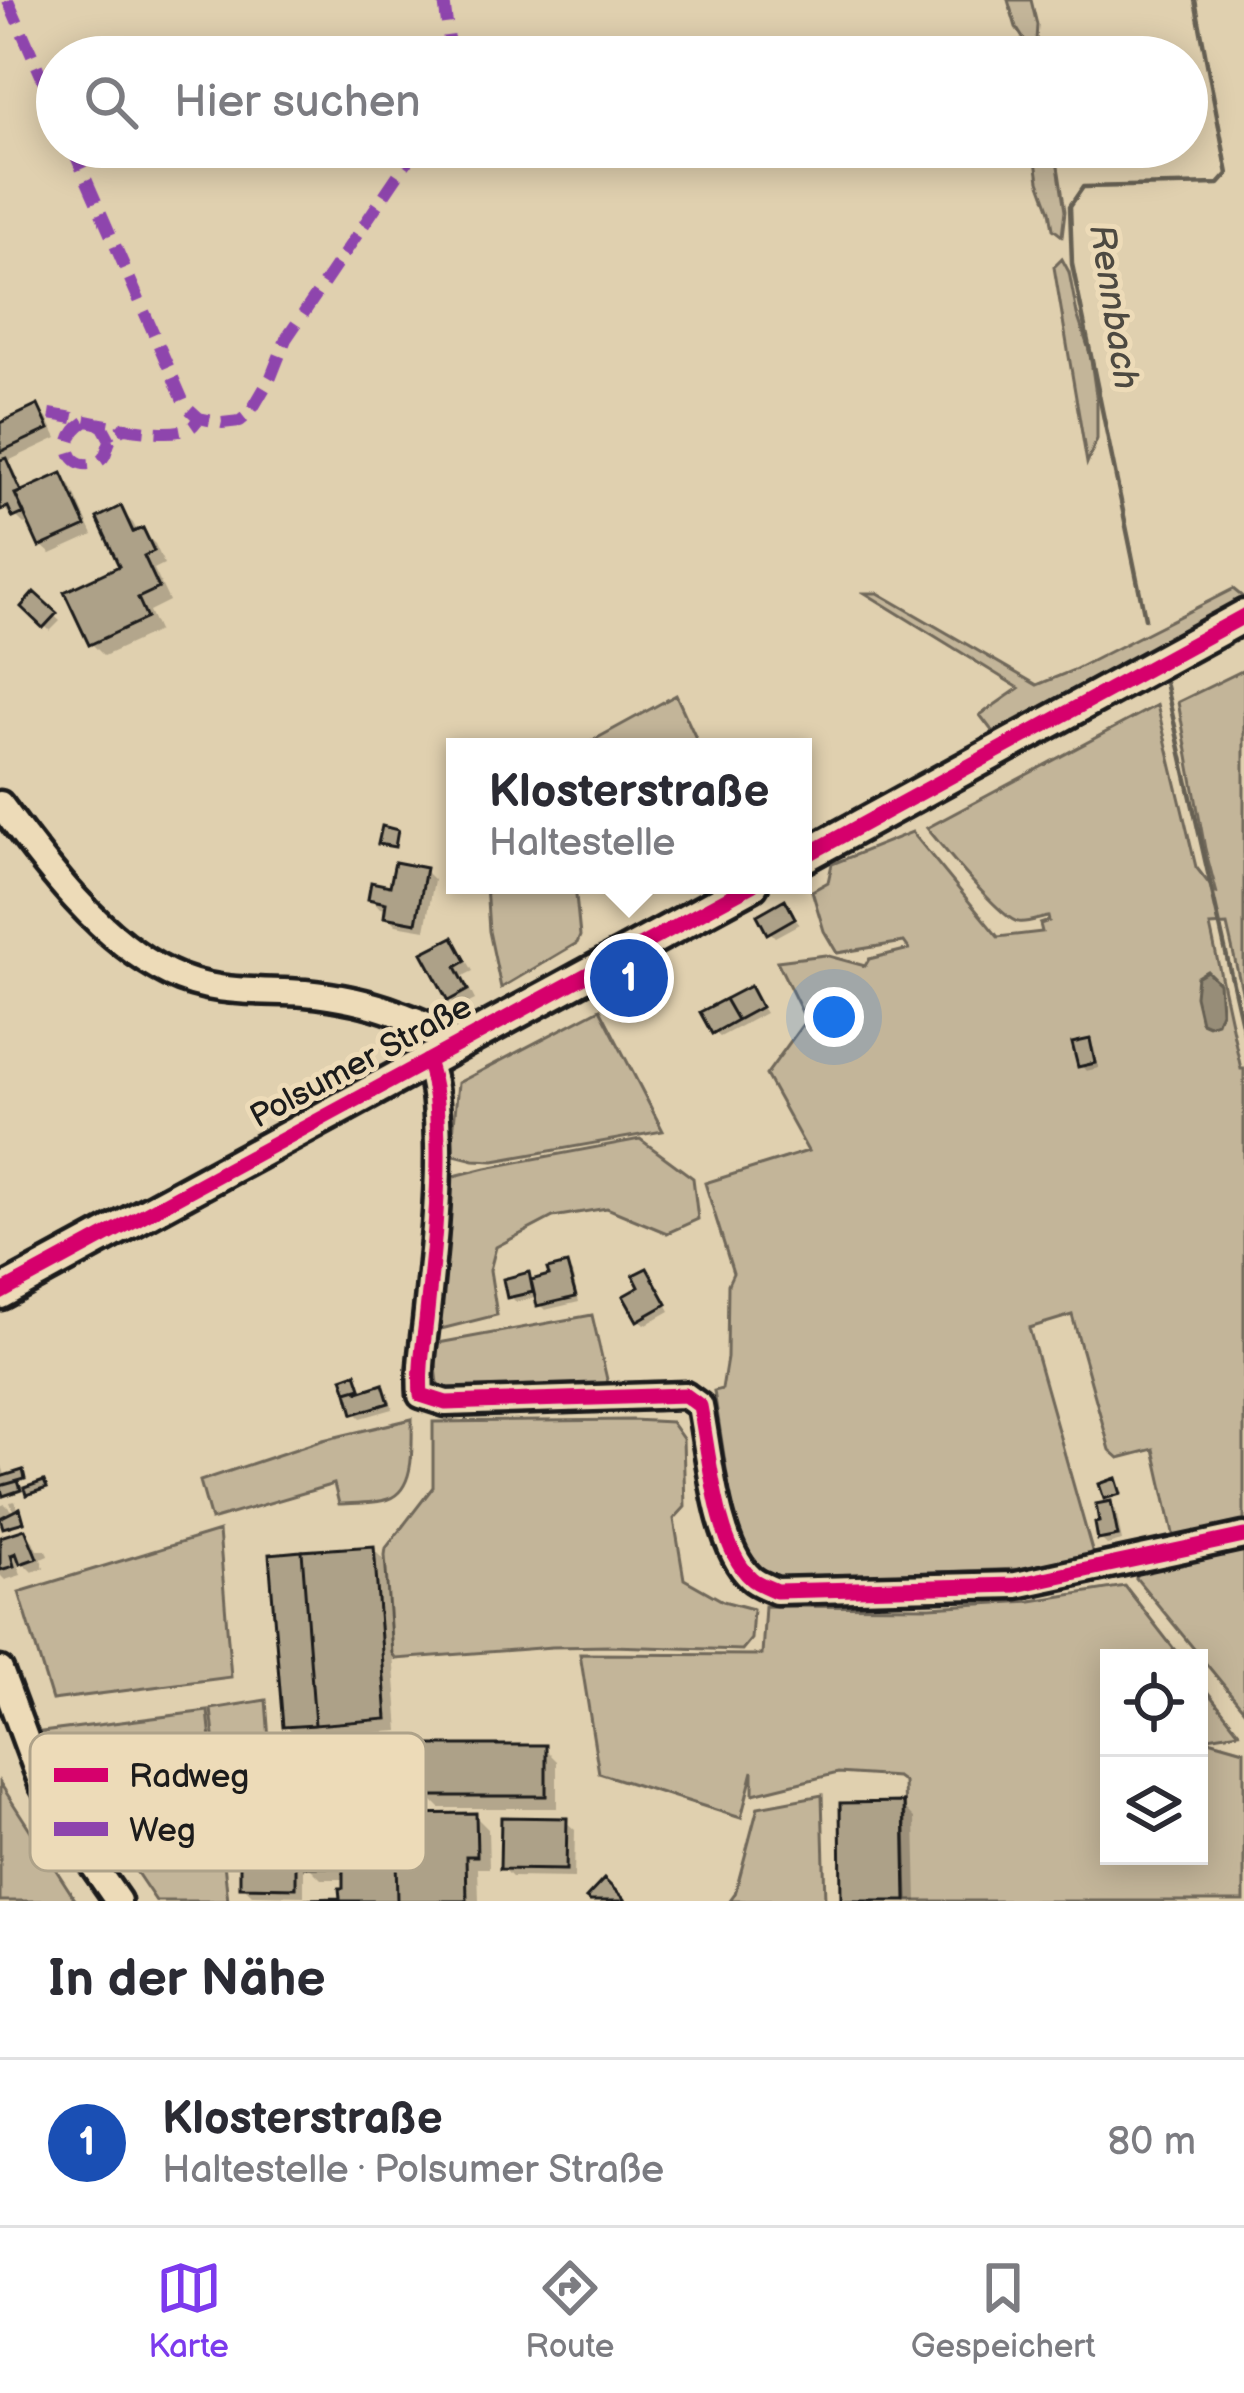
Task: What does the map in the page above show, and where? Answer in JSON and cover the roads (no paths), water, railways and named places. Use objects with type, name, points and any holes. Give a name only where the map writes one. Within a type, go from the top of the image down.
[{"type":"main road","points":[[812,852],[1244,616]]},
{"type":"main road","name":"Polsumer Straße","points":[[0,1293],[735,894]]},
{"type":"street","points":[[0,804],[88,912],[169,973],[231,992],[304,993],[372,1004],[430,1028],[438,1160],[419,1371],[421,1395],[446,1403],[685,1395],[700,1406],[723,1530],[738,1563],[753,1580],[776,1591],[1016,1585],[1244,1536]]},
{"type":"street","points":[[0,1670],[30,1751]]},
{"type":"street","points":[[97,1871],[118,1901]]},
{"type":"waterway","name":"Rennbach","points":[[1195,0],[1202,36]]},
{"type":"waterway","name":"Rennbach","points":[[1145,618],[1072,264],[1070,206],[1083,187],[1219,184],[1228,174],[1208,69]]},
{"type":"waterway","name":"Rennbach","points":[[1165,682],[1244,1033]]},
{"type":"place","name":"Klosterstraße","points":[[629,978]]}]
